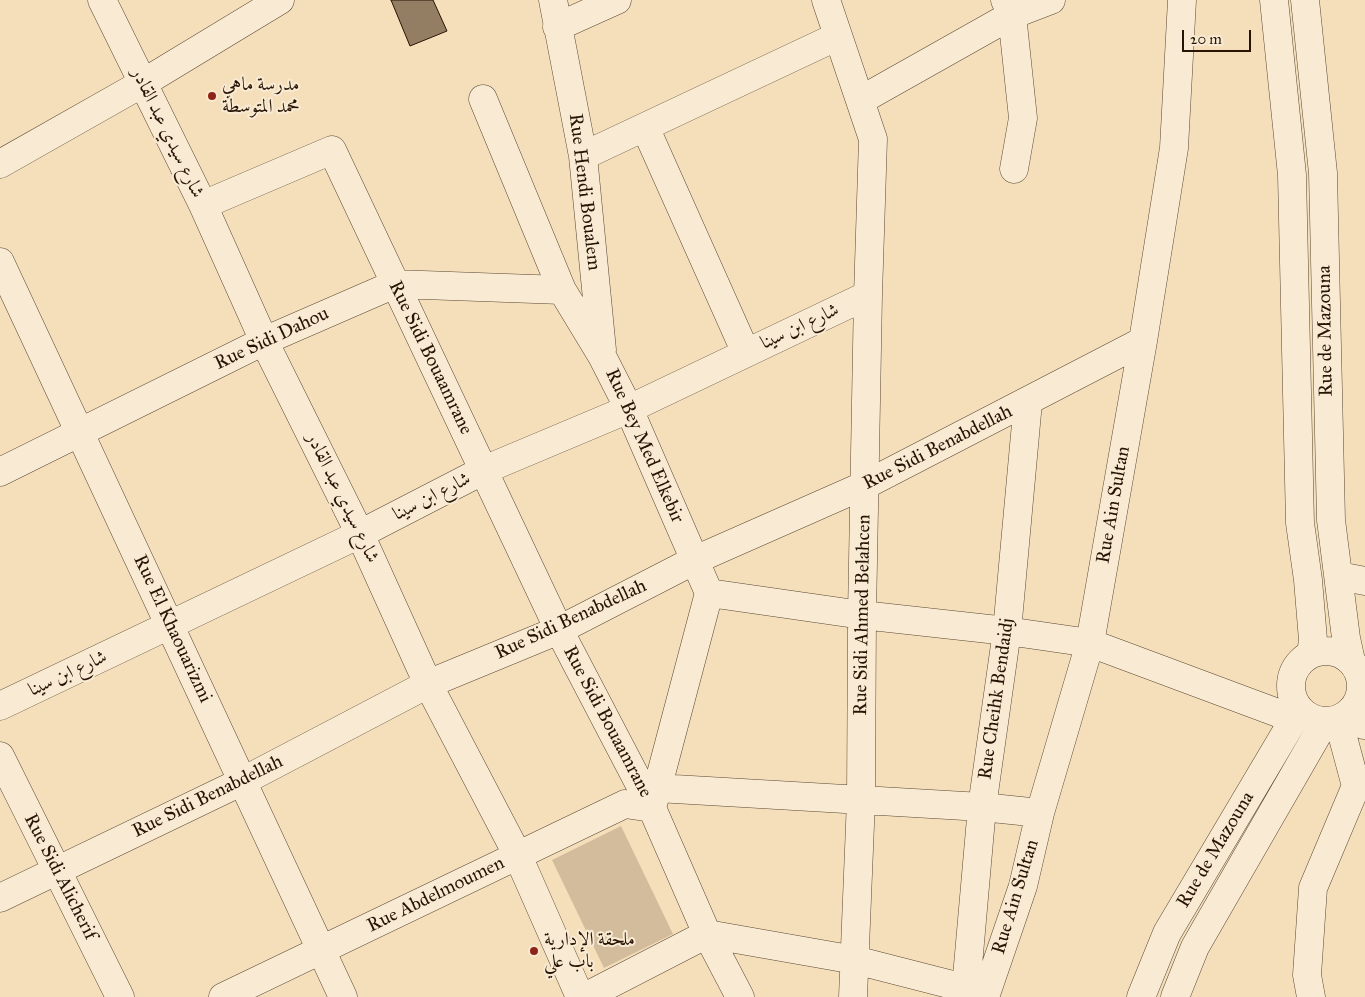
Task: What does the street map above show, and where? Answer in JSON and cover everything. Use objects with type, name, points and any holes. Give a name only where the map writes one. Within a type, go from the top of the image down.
[{"type":"street","name":"شارع سيدي عبد القادر","points":[[102,0],[202,205],[264,341],[360,534],[428,684],[518,856],[580,997]]},
{"type":"street","points":[[0,164],[143,83],[280,0]]},
{"type":"street","name":"Rue Hendi Boualem","points":[[553,0],[583,156],[602,356]]},
{"type":"street","points":[[557,27],[617,0]]},
{"type":"street","name":"Rue Sidi Ahmed Belahcen","points":[[826,0],[873,139],[862,615],[861,800],[853,997]]},
{"type":"street","points":[[861,100],[1008,8],[1051,0]]},
{"type":"street","name":"Rue Ain Sultan","points":[[976,994],[1023,886],[1040,813],[1090,643],[1143,341],[1174,148],[1182,0]]},
{"type":"street","name":"Rue de Mazouna","points":[[1274,0],[1292,175],[1300,514],[1313,640],[1311,654]]},
{"type":"street","name":"Rue de Mazouna","points":[[1305,0],[1323,173],[1331,511],[1346,638],[1358,670]]},
{"type":"street","points":[[1008,8],[1023,118],[1014,169]]},
{"type":"street","points":[[583,156],[838,36]]},
{"type":"street","name":"Rue Bey Med Elkebir","points":[[483,99],[562,290],[602,356],[629,408],[709,593]]},
{"type":"street","points":[[645,127],[746,353]]},
{"type":"street","name":"Rue Sidi Bouaamrane","points":[[202,205],[332,150],[559,630],[644,798],[707,934],[740,997]]},
{"type":"street","name":"Rue El Khaouarizmi","points":[[0,262],[343,997]]},
{"type":"street","name":"Rue Sidi Dahou","points":[[0,472],[264,341],[395,284],[562,290]]},
{"type":"street","name":"شارع ابن سينا","points":[[0,706],[360,534],[484,470],[629,408],[868,295]]},
{"type":"street","name":"Rue Sidi Benabdellah","points":[[0,898],[243,781],[428,684],[559,630],[695,560],[865,485],[1143,341]]},
{"type":"street","name":"Rue Cheihk Bendaidj","points":[[976,994],[982,807],[1007,631],[1028,402]]},
{"type":"street","points":[[1339,576],[1365,581]]},
{"type":"street","points":[[1040,813],[982,807],[861,800],[644,798],[709,593],[862,615],[1007,631],[1090,643],[1296,712],[1303,712],[1310,717],[1353,720]]},
{"type":"street","points":[[1296,712],[1291,686],[1292,676],[1302,660],[1311,654],[1321,651],[1332,651],[1342,655],[1358,670],[1361,688],[1353,720],[1356,786],[1313,888],[1307,975],[1311,997]]},
{"type":"street","name":"Rue de Mazouna","points":[[1141,997],[1167,933],[1296,712]]},
{"type":"street","name":"Rue de Mazouna","points":[[1175,997],[1195,947],[1320,730],[1353,720]]},
{"type":"street","name":"Rue Sidi Alicherif","points":[[0,756],[120,997]]},
{"type":"street","name":"Rue Abdelmoumen","points":[[223,997],[644,798]]},
{"type":"street","points":[[585,997],[707,934],[855,960],[976,994]]},
{"type":"shaded area","points":[[621,826],[673,934],[604,968],[552,860]]},
{"type":"building","points":[[391,0],[433,0],[447,31],[410,46]]},
{"type":"place","name":"مدرسة ماهي محمد المتوسطة","points":[[212,96]]},
{"type":"place","name":"ملحقة الإدارية باب علي","points":[[534,951]]}]
